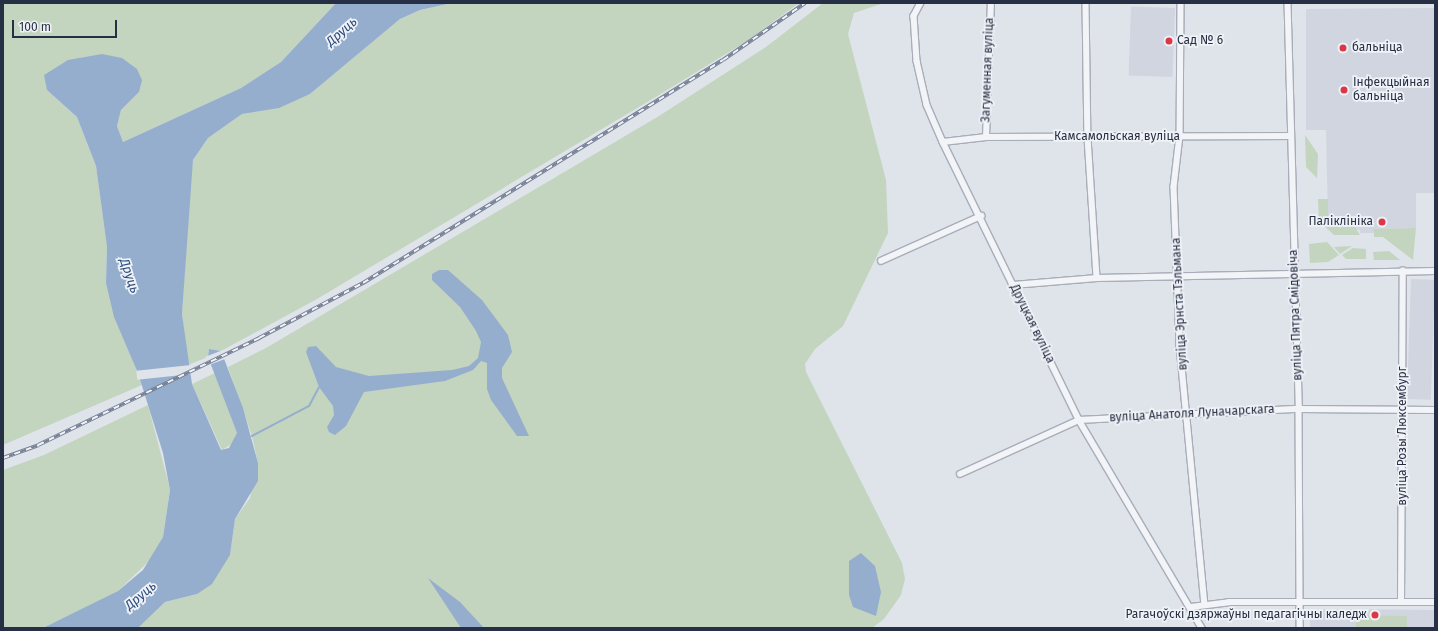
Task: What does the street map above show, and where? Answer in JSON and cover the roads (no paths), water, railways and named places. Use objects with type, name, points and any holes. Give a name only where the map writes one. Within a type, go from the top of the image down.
[{"type":"street","name":"Друцкая вуліца","points":[[921,3],[914,16],[915,46],[928,105],[943,142],[981,216],[1013,285],[1080,420],[1202,628]]},
{"type":"street","name":"Загуменная вуліца","points":[[986,137],[991,3]]},
{"type":"street","points":[[1086,3],[1088,138],[1097,278]]},
{"type":"street","name":"вуліца Эрнста Тэльмана","points":[[1181,3],[1180,136],[1174,187],[1180,346],[1189,413],[1205,605]]},
{"type":"street","name":"вуліца Пятра Смідовіча","points":[[1288,3],[1290,136],[1299,409],[1300,628]]},
{"type":"street","name":"Камсамольская вуліца","points":[[943,142],[986,137],[1088,138],[1290,136]]},
{"type":"street","points":[[881,261],[981,216]]},
{"type":"street","name":"вуліца Розы Люксембург","points":[[1401,602],[1403,271]]},
{"type":"street","points":[[1013,285],[1097,278],[1178,278],[1294,273],[1435,271]]},
{"type":"street","name":"вуліца Анатоля Луначарскага","points":[[960,474],[1080,420],[1189,413],[1299,409],[1435,410]]},
{"type":"street","points":[[1191,607],[1205,605],[1300,601],[1435,602]]},
{"type":"water","name":"Друць","points":[[336,3],[452,3],[420,10],[400,19],[310,94],[279,108],[242,114],[208,138],[193,160],[182,314],[192,384],[221,450],[229,448],[237,433],[208,357],[209,349],[221,351],[243,408],[258,463],[258,481],[235,519],[230,555],[212,584],[197,594],[165,602],[138,628],[43,628],[118,591],[143,570],[163,537],[170,490],[163,453],[138,373],[114,317],[106,283],[107,247],[96,166],[77,117],[47,90],[44,75],[68,60],[102,54],[122,58],[137,69],[142,80],[139,92],[121,110],[117,126],[123,142],[241,88],[281,62]]},
{"type":"water","points":[[439,270],[448,270],[482,300],[508,335],[512,352],[502,368],[502,378],[529,436],[517,436],[491,400],[487,389],[487,363],[481,361],[473,370],[445,381],[364,392],[346,426],[335,435],[329,432],[327,427],[334,415],[333,406],[319,387],[306,352],[308,347],[316,346],[336,367],[369,376],[452,370],[469,366],[478,358],[481,342],[476,331],[460,307],[432,280],[432,274]]},
{"type":"water","points":[[861,553],[875,566],[881,592],[876,616],[853,607],[849,595],[849,561]]},
{"type":"water","points":[[428,578],[460,602],[484,628],[461,628]]},
{"type":"waterway","points":[[252,436],[309,406],[319,387]]},
{"type":"railway","points":[[3,458],[38,445],[259,338],[363,283],[723,60],[805,3]]},
{"type":"place","name":"Сад № 6","points":[[1169,41]]},
{"type":"place","name":"бальніца","points":[[1343,48]]},
{"type":"place","name":"Інфекцыйная бальніца","points":[[1344,90]]},
{"type":"place","name":"Паліклініка","points":[[1382,222]]},
{"type":"place","name":"Рагачоўскі дзяржаўны педагагічны каледж","points":[[1375,615]]}]
